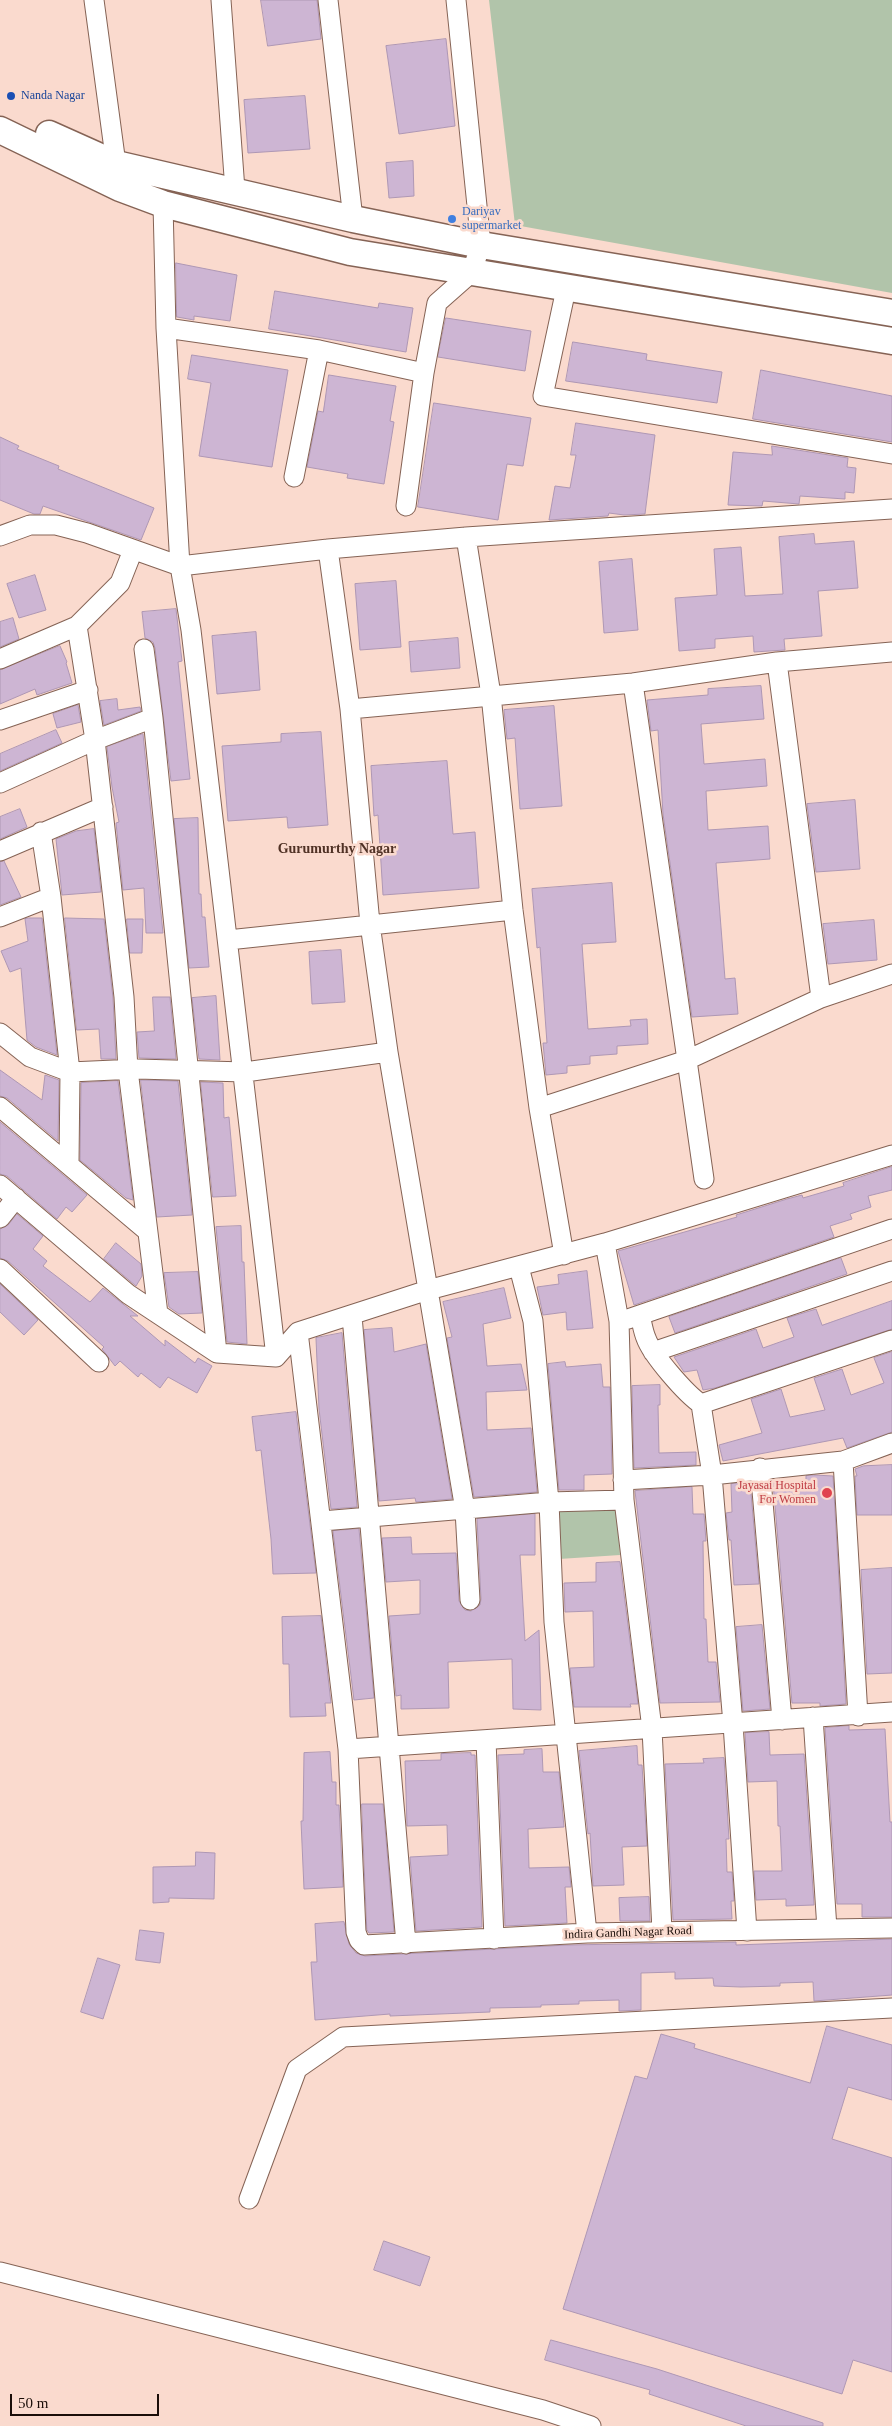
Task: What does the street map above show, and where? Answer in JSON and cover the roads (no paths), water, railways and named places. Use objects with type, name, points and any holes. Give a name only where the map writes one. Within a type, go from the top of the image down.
[{"type":"street","points":[[94,0],[116,164]]},
{"type":"street","points":[[221,0],[235,190]]},
{"type":"street","points":[[328,0],[353,219]]},
{"type":"street","points":[[406,506],[424,373],[437,303],[471,274],[481,244],[456,0]]},
{"type":"street","points":[[0,113],[116,164],[235,190],[353,219],[481,244],[892,313]]},
{"type":"street","points":[[0,130],[120,188],[163,204],[350,252],[471,274],[892,341]]},
{"type":"street","points":[[163,204],[166,328],[180,566],[191,630],[245,1072],[276,1357]]},
{"type":"street","points":[[566,289],[542,396],[892,454]]},
{"type":"street","points":[[166,328],[319,350],[424,373]]},
{"type":"street","points":[[294,477],[319,350]]},
{"type":"street","points":[[0,536],[30,525],[56,525],[88,533],[180,566],[328,549],[466,537],[892,510]]},
{"type":"street","points":[[466,537],[491,695],[513,910],[539,1108],[564,1255]]},
{"type":"street","points":[[328,549],[350,709],[370,924],[388,1052],[464,1510],[470,1600]]},
{"type":"street","points":[[0,658],[77,626],[120,583],[133,550]]},
{"type":"street","points":[[77,626],[88,690],[103,807],[124,997],[128,1070],[146,1230],[158,1314]]},
{"type":"street","points":[[144,649],[153,718],[217,1353]]},
{"type":"street","points":[[350,709],[633,683],[777,662],[892,652]]},
{"type":"street","points":[[777,662],[822,998]]},
{"type":"street","points":[[633,683],[704,1179]]},
{"type":"street","points":[[0,720],[88,690]]},
{"type":"street","points":[[0,783],[95,740],[153,718]]},
{"type":"street","points":[[0,851],[103,807]]},
{"type":"street","points":[[41,832],[51,897],[70,1072],[70,1163]]},
{"type":"street","points":[[0,917],[51,897]]},
{"type":"street","points":[[228,940],[513,910]]},
{"type":"street","points":[[539,1108],[687,1060],[822,998],[892,974]]},
{"type":"street","points":[[0,1033],[30,1057],[70,1072],[188,1069],[245,1072],[388,1052]]},
{"type":"street","points":[[0,1107],[70,1163],[146,1230]]},
{"type":"street","points":[[276,1357],[298,1332],[428,1290],[564,1255],[892,1155]]},
{"type":"street","points":[[0,1185],[128,1294],[217,1353],[276,1357]]},
{"type":"street","points":[[0,1218],[16,1198]]},
{"type":"street","points":[[618,1321],[892,1229]]},
{"type":"street","points":[[605,1243],[618,1321],[624,1500],[652,1729],[662,1931]]},
{"type":"street","points":[[519,1266],[533,1321],[549,1502],[554,1622],[587,1934]]},
{"type":"street","points":[[0,1269],[98,1362]]},
{"type":"street","points":[[653,1352],[892,1271]]},
{"type":"street","points":[[640,1315],[645,1338],[653,1352],[689,1396],[701,1404],[712,1475],[733,1724],[747,1931]]},
{"type":"street","points":[[352,1316],[406,1944]]},
{"type":"street","points":[[298,1332],[348,1749],[813,1717],[858,1716],[892,1712]]},
{"type":"street","points":[[701,1404],[892,1340]]},
{"type":"street","points":[[623,1480],[712,1475],[760,1468],[843,1461],[892,1443]]},
{"type":"street","points":[[843,1461],[858,1716]]},
{"type":"street","points":[[760,1468],[782,1720]]},
{"type":"street","points":[[322,1521],[549,1502],[624,1500]]},
{"type":"street","points":[[813,1717],[827,1929]]},
{"type":"street","points":[[486,1740],[494,1939]]},
{"type":"street","name":"Indira Gandhi Nagar Road","points":[[348,1749],[356,1932],[359,1940],[364,1945],[662,1931],[892,1928]]},
{"type":"street","points":[[249,2199],[297,2069],[343,2037],[892,2008]]},
{"type":"street","points":[[0,2272],[543,2410],[591,2426]]},
{"type":"place","name":"Nanda Nagar","points":[[11,96]]},
{"type":"place","name":"Dariyav supermarket","points":[[452,219]]},
{"type":"place","name":"Jayasai Hospital For Women","points":[[827,1493]]},
{"type":"district","name":"Gurumurthy Nagar","points":[[337,849]]}]
